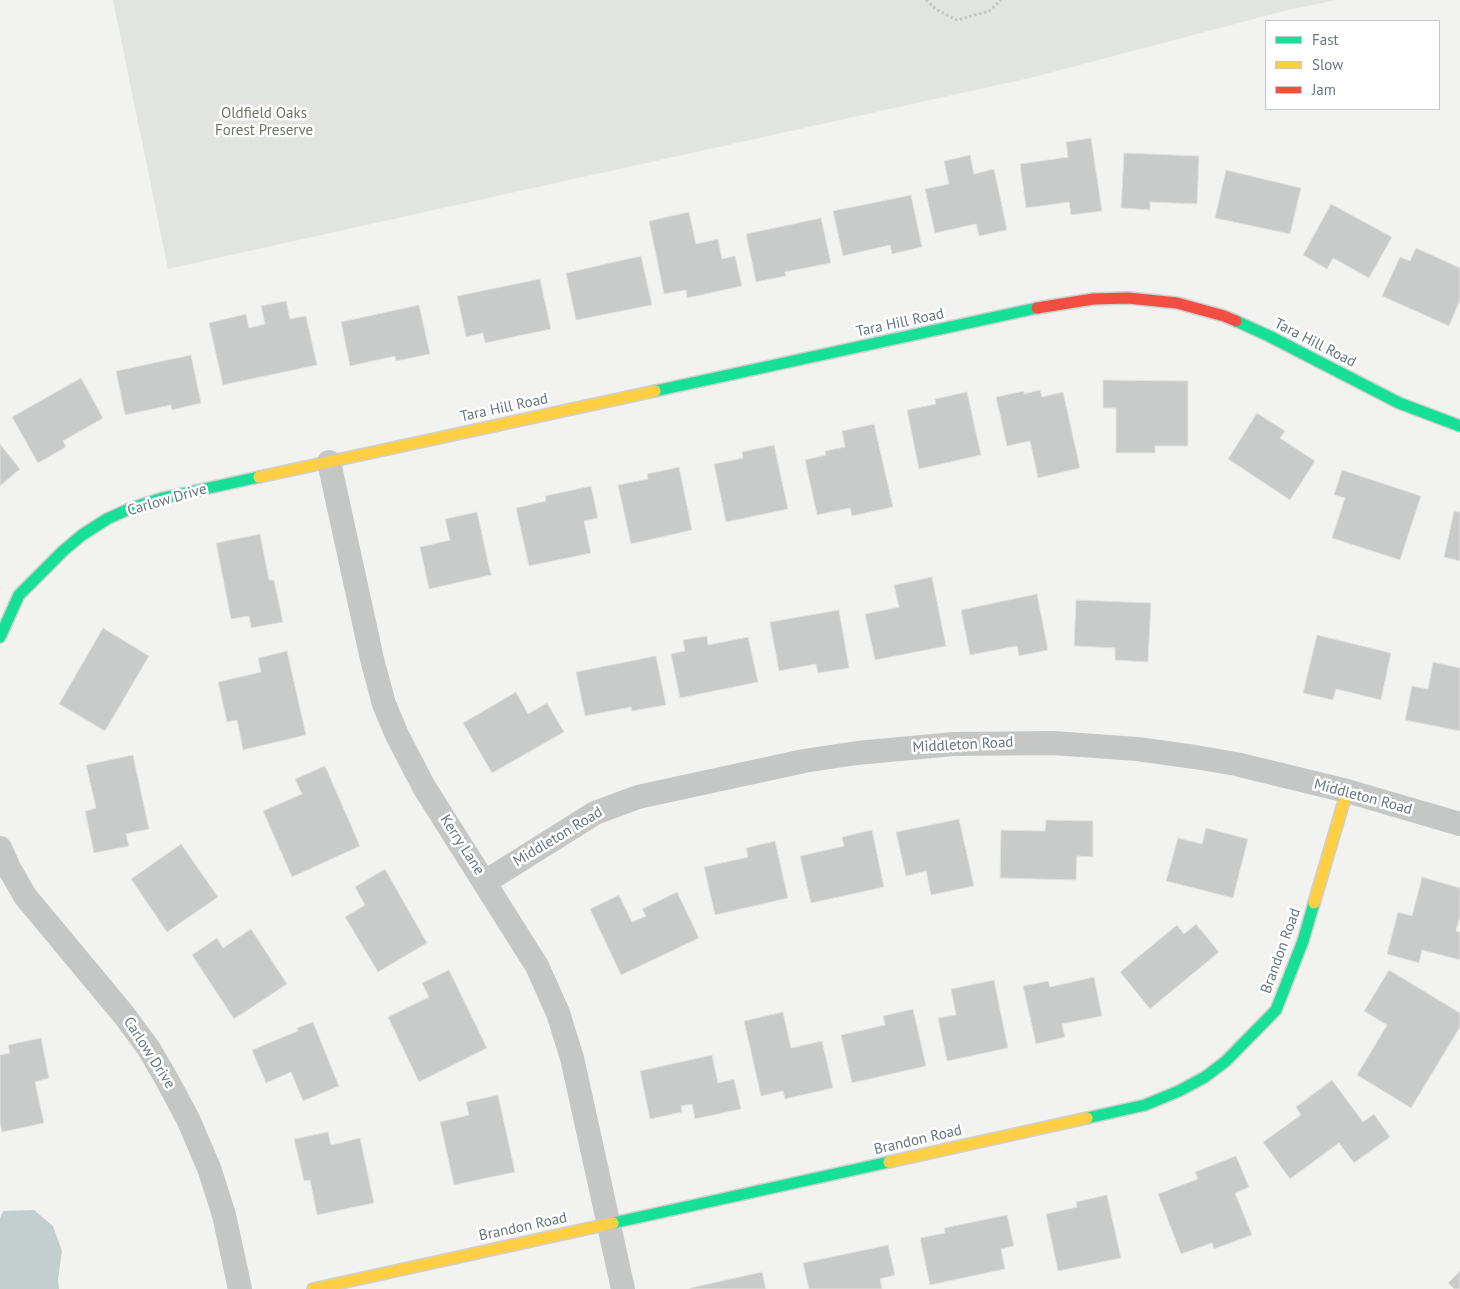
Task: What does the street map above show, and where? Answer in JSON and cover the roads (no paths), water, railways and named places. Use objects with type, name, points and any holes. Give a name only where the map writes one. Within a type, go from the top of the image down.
[{"type":"street","name":"Tara Hill Road","points":[[329,462],[1057,304],[1093,299],[1120,298],[1176,303],[1224,316],[1269,336],[1399,403],[1460,426]]},
{"type":"street","name":"Carlow Drive","points":[[0,637],[19,595],[69,546],[107,519],[129,509],[163,498],[329,462]]},
{"type":"street","name":"Kerry Lane","points":[[329,462],[372,659],[384,704],[397,735],[424,787],[537,966],[558,1013],[572,1058],[623,1289]]},
{"type":"street","name":"Middleton Road","points":[[485,882],[572,826],[614,805],[638,797],[804,761],[857,753],[954,744],[1054,743],[1137,749],[1236,764],[1347,792],[1460,824]]},
{"type":"street","name":"Brandon Road","points":[[313,1289],[1145,1105],[1179,1091],[1205,1077],[1226,1061],[1276,1010],[1303,941],[1347,792]]},
{"type":"street","name":"Carlow Drive","points":[[0,848],[25,896],[124,1015],[149,1049],[167,1080],[188,1119],[209,1168],[224,1215],[240,1289]]},
{"type":"park label","name":"Oldfield Oaks Forest Preserve","points":[[264,122]]}]
